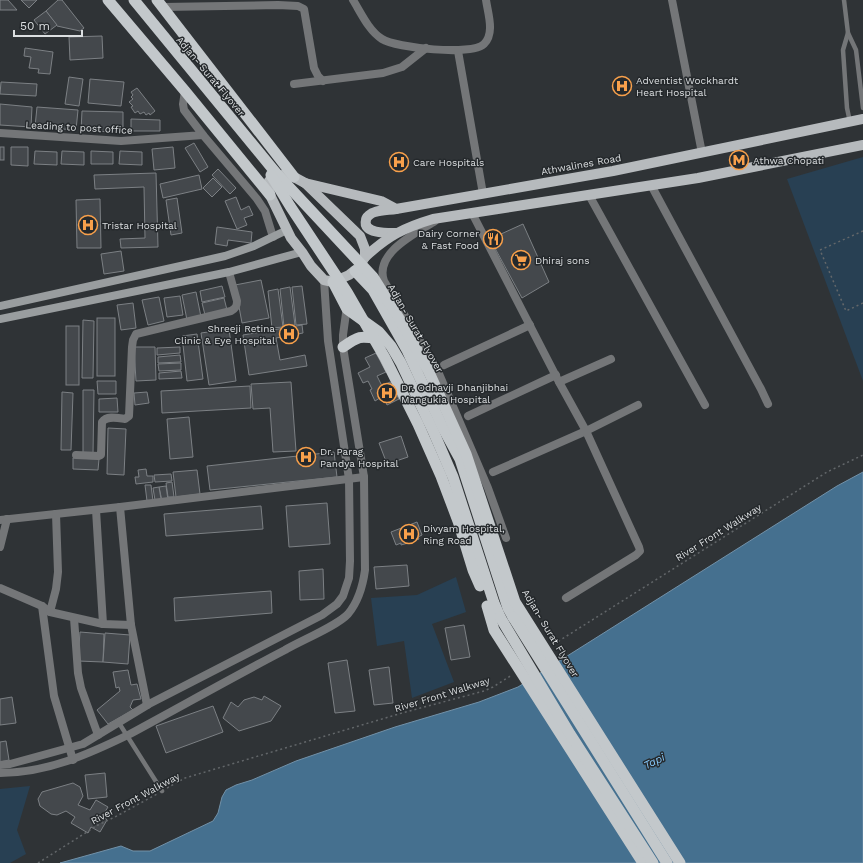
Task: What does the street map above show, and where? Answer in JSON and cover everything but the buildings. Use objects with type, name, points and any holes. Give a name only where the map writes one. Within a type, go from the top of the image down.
[{"type":"highway","points":[[108,0],[270,195]]},
{"type":"highway","name":"Adjan- Surat Flyover","points":[[128,0],[272,176],[347,292],[385,358],[418,424],[441,476],[458,521],[492,624],[643,863]]},
{"type":"highway","name":"Adjan- Surat Flyover","points":[[134,0],[276,173],[373,278],[405,328],[428,370],[466,454],[516,602],[680,863]]},
{"type":"highway","points":[[160,4],[294,177]]},
{"type":"highway","points":[[352,273],[373,290],[407,350],[442,426],[460,459],[508,608],[610,775],[667,863]]},
{"type":"highway","points":[[328,281],[347,309],[379,332],[391,346],[401,363],[453,477],[494,604],[500,617],[570,734],[654,863]]},
{"type":"highway","points":[[343,347],[357,337],[366,336],[382,339],[391,346]]},
{"type":"main road","name":"Athwalines Road","points":[[396,233],[380,232],[368,229],[366,226],[366,220],[368,216],[374,212],[612,171],[863,120]]},
{"type":"main road","points":[[365,256],[365,249],[360,236],[305,184],[294,177],[285,174],[269,181],[270,195],[291,238],[311,266],[328,281],[352,273],[365,256],[382,241],[396,233],[413,225],[439,218],[698,178],[863,145]]},
{"type":"main road","points":[[305,184],[381,201],[396,209]]},
{"type":"main road","points":[[0,306],[225,256],[254,246],[287,230]]},
{"type":"main road","points":[[0,319],[229,272],[302,252]]},
{"type":"street","points":[[353,0],[374,31],[382,39],[393,44],[406,47],[458,51],[478,49],[484,44],[489,36],[489,20],[486,0]]},
{"type":"street","points":[[672,0],[702,153]]},
{"type":"street","points":[[160,4],[298,6],[304,9],[314,68],[318,76],[323,81]]},
{"type":"street","points":[[294,84],[383,73],[394,70],[402,67],[426,48]]},
{"type":"street","points":[[458,51],[483,194]]},
{"type":"street","points":[[185,91],[183,104],[184,110],[257,199],[265,211],[273,237]]},
{"type":"street","name":"Leading to post office","points":[[0,133],[121,141],[203,135]]},
{"type":"street","points":[[651,185],[768,404]]},
{"type":"street","points":[[589,194],[706,405]]},
{"type":"street","points":[[472,213],[586,431],[639,546],[640,551],[636,555],[566,598]]},
{"type":"street","points":[[439,218],[398,246],[389,255],[383,267],[382,275],[384,281],[437,369],[488,488],[506,538]]},
{"type":"street","points":[[76,455],[101,455],[102,422],[104,419],[125,419],[129,416],[132,347],[136,334],[231,311],[237,305],[237,301],[229,272]]},
{"type":"street","points":[[0,773],[13,773],[45,768],[73,760],[127,736],[284,650],[337,623],[348,614],[363,585],[365,570],[364,477],[343,347],[343,335],[352,273]]},
{"type":"street","points":[[0,765],[10,764],[83,744],[147,705],[322,615],[336,604],[343,596],[349,578],[349,479],[328,341],[328,281]]},
{"type":"street","points":[[444,365],[530,326]]},
{"type":"street","points":[[468,416],[557,378],[611,359]]},
{"type":"street","points":[[493,472],[586,431],[638,405]]},
{"type":"street","points":[[0,547],[3,519],[96,510],[364,477]]},
{"type":"street","points":[[120,507],[131,625],[147,705]]},
{"type":"street","points":[[96,510],[103,624]]},
{"type":"street","points":[[50,612],[56,589],[58,572],[56,514]]},
{"type":"street","points":[[0,588],[42,606],[50,612],[103,624],[131,625]]},
{"type":"street","points":[[42,606],[54,696],[73,760]]},
{"type":"street","points":[[74,618],[78,673],[98,735]]},
{"type":"lane","points":[[844,0],[848,33],[856,50],[863,108]]},
{"type":"lane","points":[[848,33],[843,50],[847,108],[850,123]]},
{"type":"lane","points":[[119,723],[162,791]]},
{"type":"path","points":[[863,231],[820,250],[846,311],[863,303]]},
{"type":"path","name":"River Front Walkway","points":[[549,648],[560,639],[827,472],[863,455]]},
{"type":"path","name":"River Front Walkway","points":[[38,863],[98,825],[184,778],[402,713],[484,691],[493,687],[517,670]]},
{"type":"shaded area","points":[[863,157],[863,381],[787,179]]},
{"type":"shaded area","points":[[456,577],[466,612],[432,624],[454,682],[412,698],[404,641],[377,646],[371,598],[417,595]]},
{"type":"shaded area","points":[[30,786],[17,830],[26,854],[10,863],[0,863],[0,789]]},
{"type":"water","name":"Tapi","points":[[863,472],[863,863],[60,863],[121,846],[133,851],[150,851],[213,821],[218,813],[222,797],[226,790],[236,785],[252,780],[296,761],[395,727],[479,702],[518,687],[837,486]]},
{"type":"place","name":"Adventist Wockhardt Heart Hospital","points":[[622,86]]},
{"type":"place","name":"Athwa Chopati","points":[[739,160]]},
{"type":"place","name":"Care Hospitals","points":[[399,162]]},
{"type":"place","name":"Tristar Hospital","points":[[88,225]]},
{"type":"place","name":"Dairy Corner & Fast Food","points":[[493,239]]},
{"type":"place","name":"Dhiraj sons","points":[[521,260]]},
{"type":"place","name":"Shreeji Retina Clinic & Eye Hospital","points":[[289,334]]},
{"type":"place","name":"Dr. Odhavji Dhanjibhai Mangukia Hospital","points":[[387,393]]},
{"type":"place","name":"Dr. Parag Pandya Hospital","points":[[306,457]]},
{"type":"place","name":"Divyam Hospital, Ring Road","points":[[409,534]]}]
